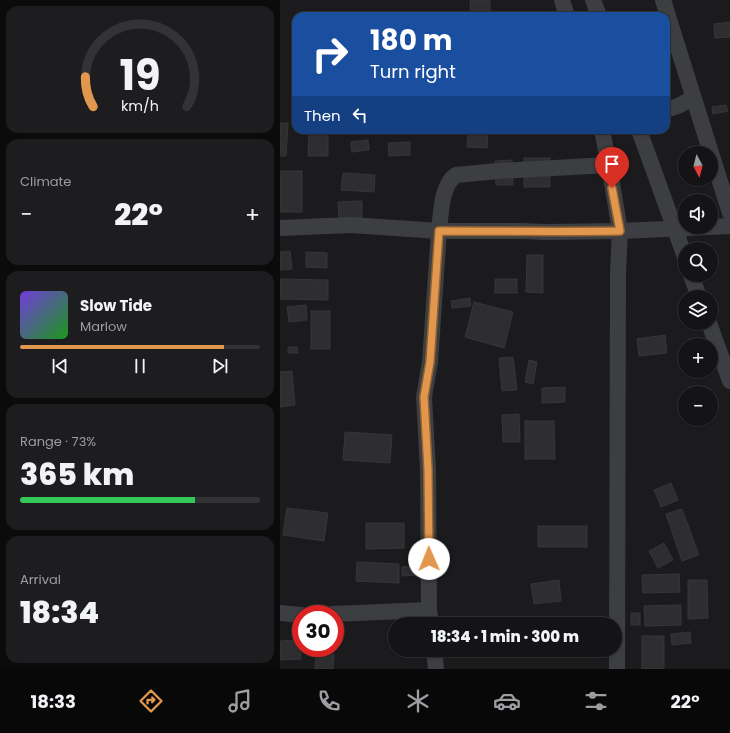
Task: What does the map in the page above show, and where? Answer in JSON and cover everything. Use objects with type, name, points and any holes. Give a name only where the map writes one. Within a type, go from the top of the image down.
[{"type":"street","points":[[562,0],[566,12]]},
{"type":"street","points":[[593,0],[598,12]]},
{"type":"street","points":[[663,0],[667,12]]},
{"type":"street","points":[[670,23],[709,146]]},
{"type":"street","points":[[670,109],[693,98]]},
{"type":"street","points":[[603,134],[620,231],[618,273],[617,669]]},
{"type":"street","points":[[640,134],[680,242]]},
{"type":"street","points":[[344,614],[430,617],[428,470],[424,397],[430,362],[439,231],[446,189],[450,179],[456,175],[498,171],[609,166]]},
{"type":"street","points":[[718,175],[730,213]]},
{"type":"street","points":[[280,228],[352,225],[439,231],[546,232],[620,231],[678,228]]},
{"type":"street","points":[[718,227],[730,226]]},
{"type":"street","points":[[712,330],[730,381]]},
{"type":"street","points":[[280,614],[292,614]]},
{"type":"street","points":[[435,657],[436,669]]},
{"type":"building","points":[[470,0],[490,0],[490,12],[471,12]]},
{"type":"building","points":[[730,22],[730,37],[715,38],[714,24]]},
{"type":"building","points":[[726,105],[728,111],[713,114],[712,107]]},
{"type":"building","points":[[280,123],[288,123],[286,156],[280,156]]},
{"type":"building","points":[[309,134],[328,134],[328,156],[308,156]]},
{"type":"building","points":[[468,134],[488,134],[487,148],[467,147]]},
{"type":"building","points":[[368,140],[369,150],[352,152],[351,142]]},
{"type":"building","points":[[410,142],[410,155],[389,156],[388,143]]},
{"type":"building","points":[[524,158],[550,158],[550,187],[524,187]]},
{"type":"building","points":[[512,160],[513,185],[496,185],[495,161]]},
{"type":"building","points":[[280,171],[302,171],[302,212],[280,212]]},
{"type":"building","points":[[343,173],[375,175],[374,192],[341,190]]},
{"type":"building","points":[[362,201],[362,221],[339,221],[338,202]]},
{"type":"building","points":[[290,251],[292,269],[280,270],[280,252]]},
{"type":"building","points":[[306,252],[327,253],[327,268],[306,267]]},
{"type":"building","points":[[527,255],[543,255],[543,293],[526,292]]},
{"type":"building","points":[[280,279],[328,280],[328,300],[280,299]]},
{"type":"building","points":[[495,279],[517,279],[517,293],[495,293]]},
{"type":"building","points":[[470,298],[471,306],[452,308],[451,301]]},
{"type":"building","points":[[474,302],[513,312],[504,348],[465,337]]},
{"type":"building","points":[[306,305],[307,320],[289,322],[287,307]]},
{"type":"building","points":[[311,311],[330,311],[330,349],[311,349]]},
{"type":"building","points":[[665,335],[667,353],[639,356],[637,339]]},
{"type":"building","points":[[288,347],[297,347],[298,353],[288,353]]},
{"type":"building","points":[[513,357],[517,390],[502,391],[499,358]]},
{"type":"building","points":[[529,360],[537,362],[533,384],[525,382]]},
{"type":"building","points":[[292,371],[295,405],[280,407],[280,372]]},
{"type":"building","points":[[565,387],[565,402],[542,403],[542,388]]},
{"type":"building","points":[[519,414],[520,442],[503,442],[502,415]]},
{"type":"building","points":[[525,421],[554,421],[555,459],[525,459]]},
{"type":"building","points":[[345,432],[392,435],[390,463],[343,460]]},
{"type":"building","points":[[671,483],[678,500],[661,507],[654,490]]},
{"type":"building","points":[[287,508],[328,513],[324,541],[283,535]]},
{"type":"building","points":[[682,509],[699,555],[682,561],[666,514]]},
{"type":"building","points":[[366,523],[404,523],[404,548],[366,549]]},
{"type":"building","points":[[538,526],[587,526],[587,547],[538,547]]},
{"type":"building","points":[[664,543],[673,560],[658,568],[649,551]]},
{"type":"building","points":[[357,562],[399,564],[399,583],[356,581]]},
{"type":"building","points":[[416,566],[416,575],[402,576],[402,567]]},
{"type":"building","points":[[679,574],[680,592],[643,593],[642,575]]},
{"type":"building","points":[[559,580],[561,601],[534,604],[531,584]]},
{"type":"building","points":[[688,580],[707,580],[708,618],[688,619]]},
{"type":"building","points":[[681,605],[681,625],[645,626],[644,606]]},
{"type":"building","points":[[631,613],[640,613],[640,625],[631,625]]},
{"type":"building","points":[[690,632],[691,643],[672,645],[671,634]]},
{"type":"building","points":[[642,636],[664,636],[664,669],[642,669]]},
{"type":"building","points":[[292,640],[292,657],[301,657],[301,659],[280,660],[280,641]]},
{"type":"building","points":[[316,657],[334,657],[333,669],[315,669]]},
{"type":"route","points":[[429,559],[428,470],[424,397],[430,362],[433,300],[439,231],[620,231],[612,188]]}]
